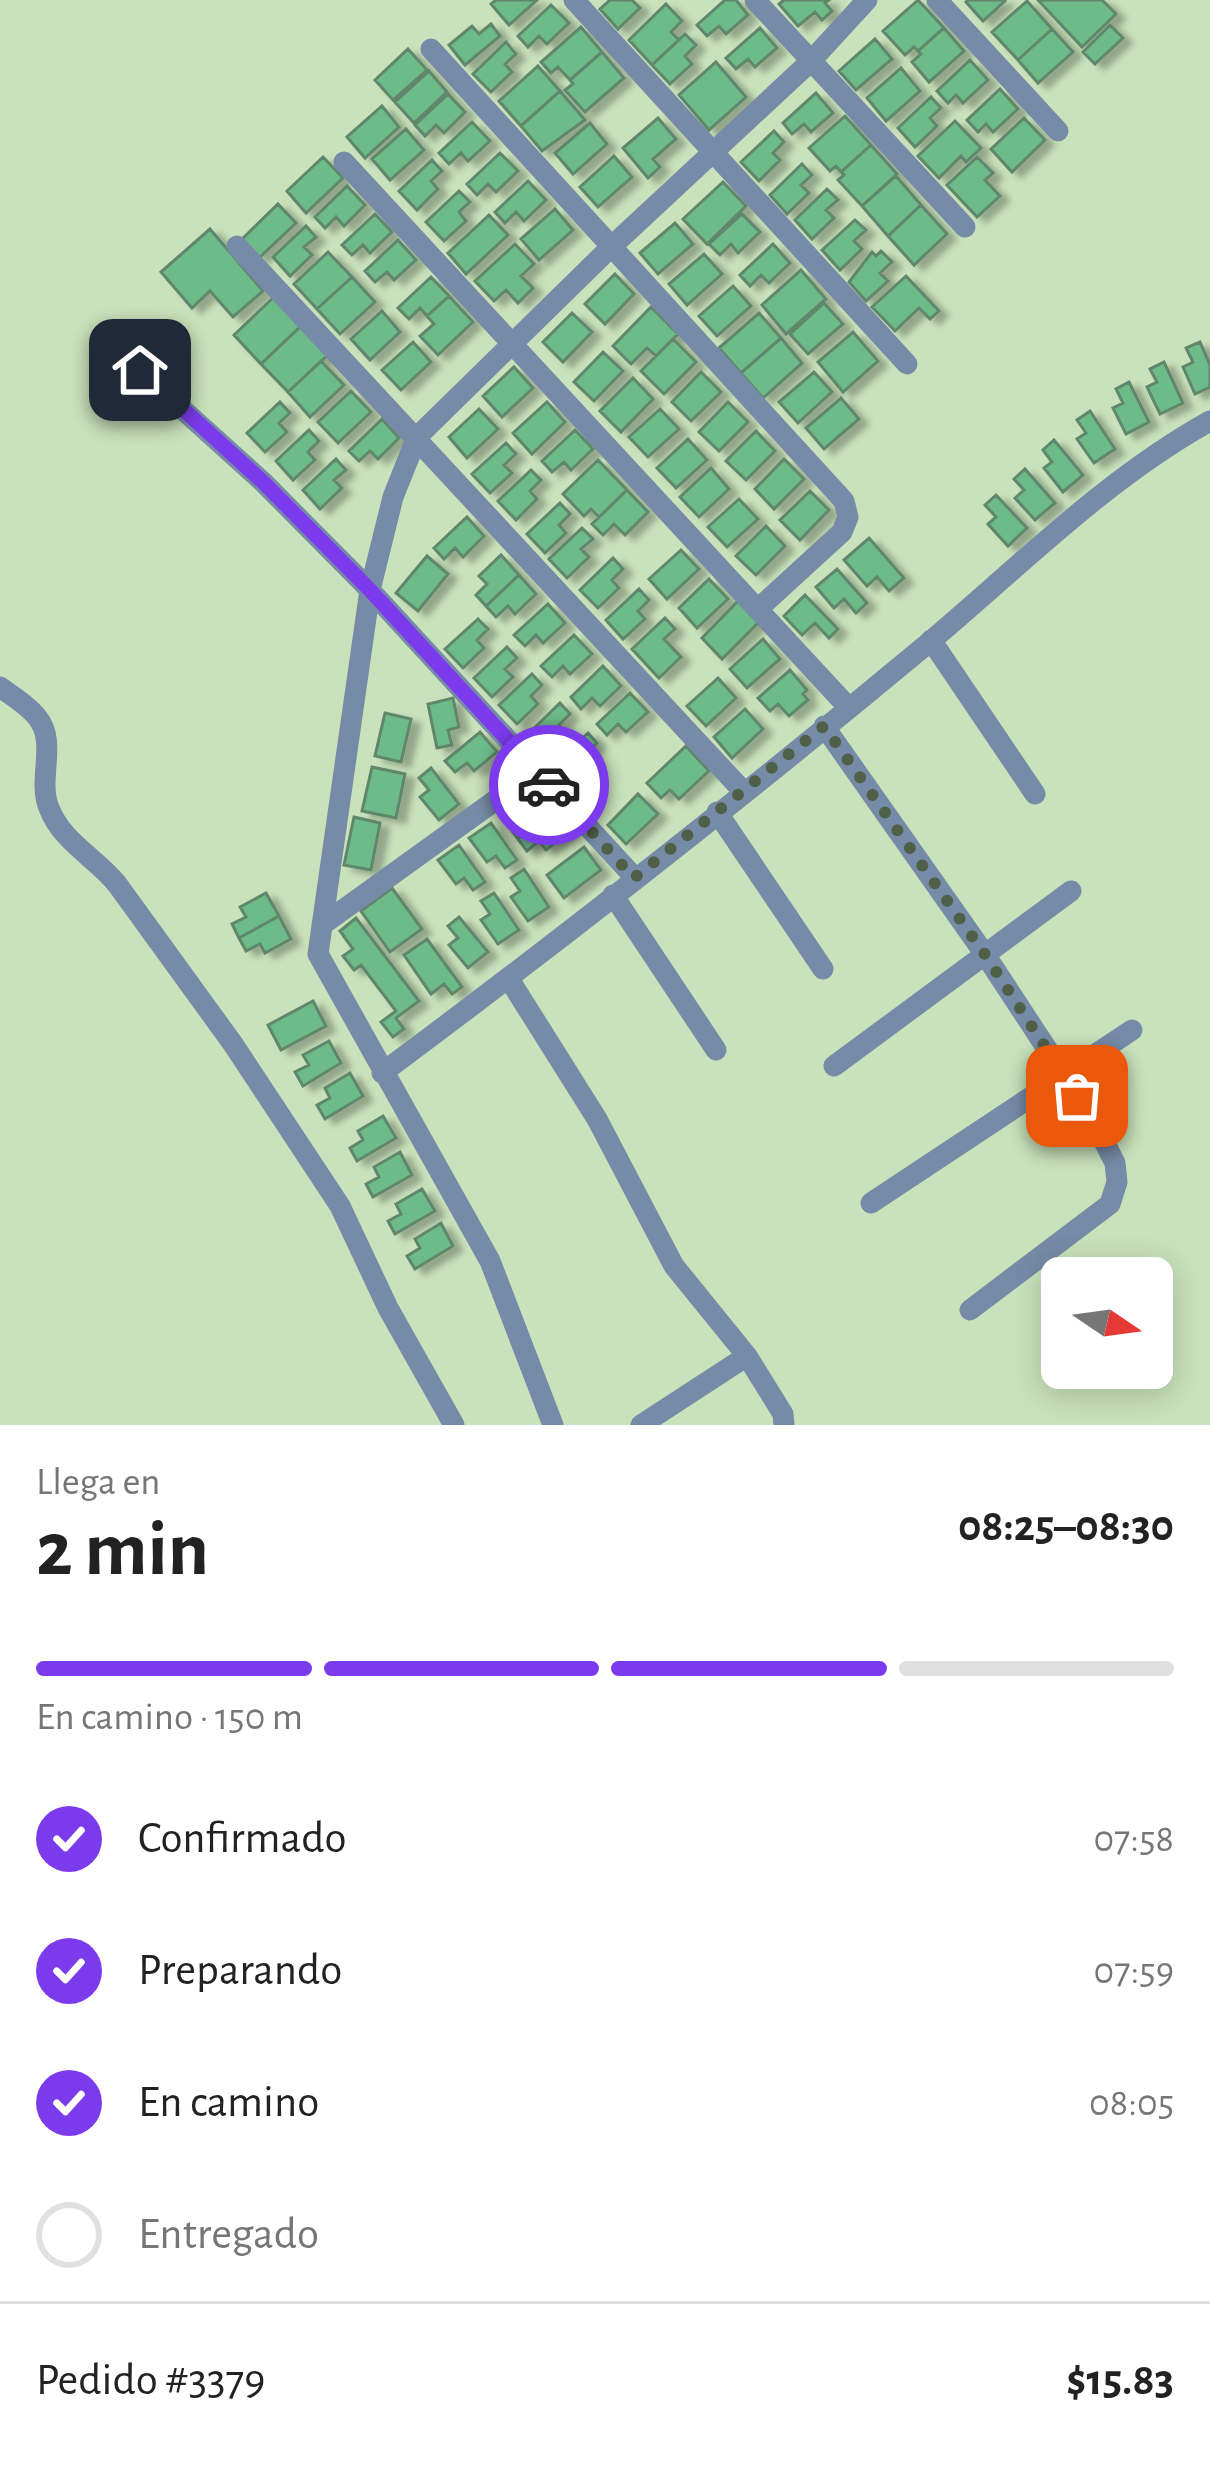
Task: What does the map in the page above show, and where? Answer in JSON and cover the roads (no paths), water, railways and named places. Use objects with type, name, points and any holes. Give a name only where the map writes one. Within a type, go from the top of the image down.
[{"type":"street","points":[[574,0],[907,364]]},
{"type":"street","points":[[755,0],[965,227]]},
{"type":"street","points":[[553,1425],[490,1261],[318,954],[370,590],[393,497],[417,437],[610,248],[812,61],[867,0]]},
{"type":"street","points":[[937,0],[1058,131]]},
{"type":"street","points":[[431,49],[844,501],[848,517],[842,532],[759,608]]},
{"type":"street","points":[[344,162],[848,707]]},
{"type":"street","points":[[237,246],[743,791]]},
{"type":"street","points":[[140,370],[263,482],[370,590],[634,878]]},
{"type":"street","points":[[382,1073],[509,979],[848,707],[1114,484],[1210,421]]},
{"type":"street","points":[[931,640],[1035,794]]},
{"type":"street","points":[[0,687],[36,716],[45,732],[47,805],[64,837],[98,861],[117,884],[305,1152],[340,1206],[388,1307],[454,1425]]},
{"type":"street","points":[[824,726],[986,956],[1091,1116],[1115,1163],[1117,1182],[1110,1204],[970,1310]]},
{"type":"street","points":[[322,925],[536,771]]},
{"type":"street","points":[[717,812],[823,969]]},
{"type":"street","points":[[834,1066],[1071,891]]},
{"type":"street","points":[[613,895],[716,1050]]},
{"type":"street","points":[[509,979],[597,1119],[674,1266],[747,1356],[783,1414],[784,1425]]},
{"type":"street","points":[[871,1203],[1132,1030]]},
{"type":"street","points":[[640,1425],[747,1356]]}]
